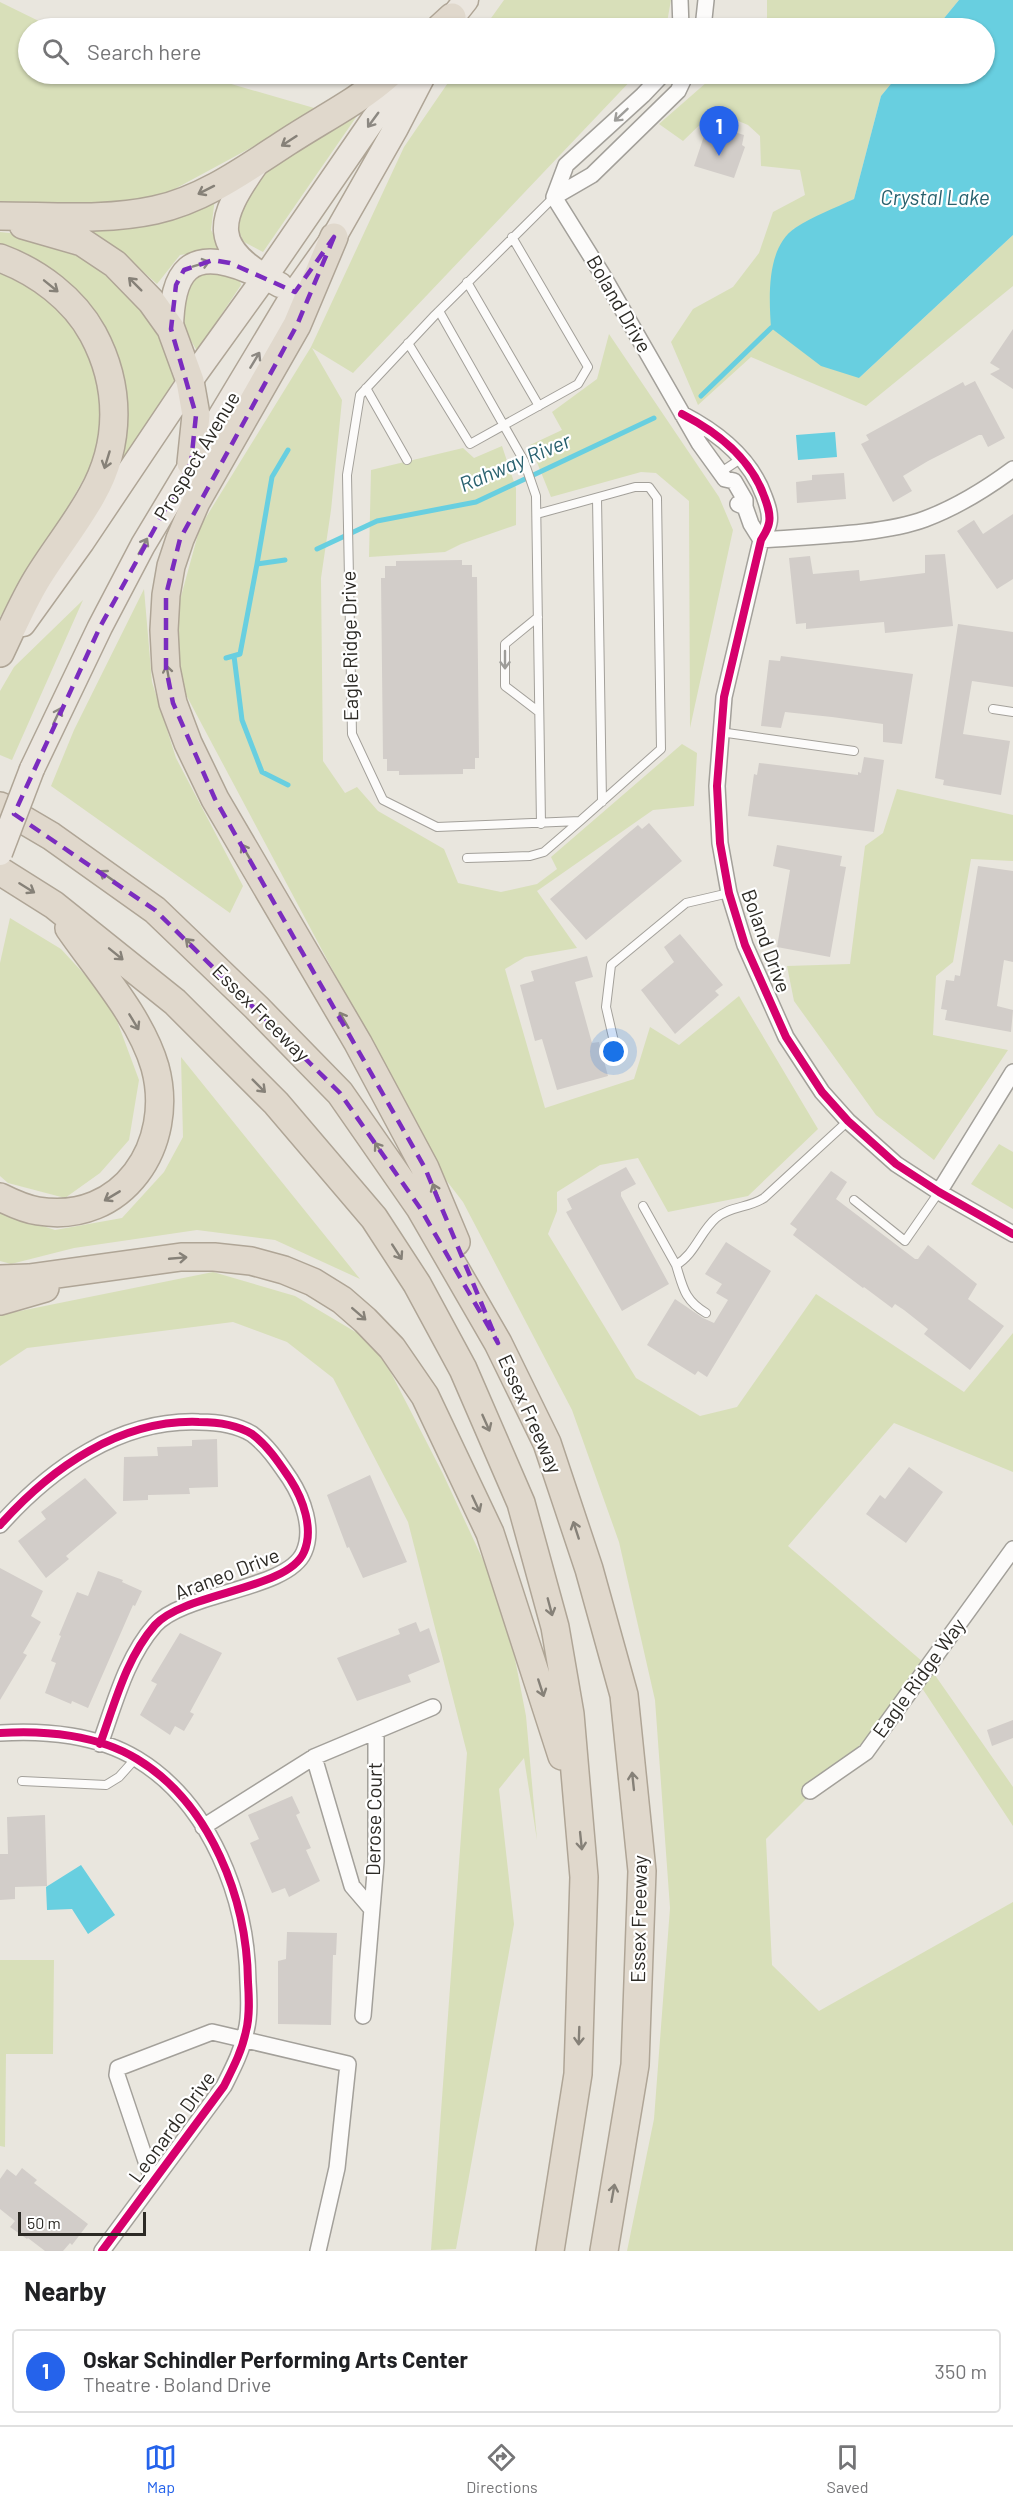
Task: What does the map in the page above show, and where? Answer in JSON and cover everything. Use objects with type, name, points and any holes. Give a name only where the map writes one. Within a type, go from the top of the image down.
[{"type":"highway","points":[[0,218],[115,216],[155,210],[182,202],[257,163],[378,84]]},
{"type":"highway","points":[[0,218],[82,242],[115,264],[151,301],[171,329],[190,381],[196,415],[191,463]]},
{"type":"highway","points":[[334,237],[297,325],[196,502],[180,539],[171,566],[166,595],[164,630],[166,668],[173,703],[188,743],[211,790],[358,1043],[426,1168],[498,1343]]},
{"type":"highway","points":[[0,258],[25,269],[49,284],[89,326],[102,350],[115,405],[114,435],[107,464],[93,495],[36,580],[0,654]]},
{"type":"highway","name":"Essex Freeway","points":[[0,806],[51,836],[155,910],[256,1007],[340,1093],[420,1208],[498,1343],[547,1443],[589,1569],[624,1695],[642,1871],[635,2065],[603,2251]]},
{"type":"highway","points":[[0,871],[54,905],[175,1002],[276,1104],[374,1218],[417,1284],[463,1369],[521,1503],[555,1627],[570,1714],[584,1877],[578,2074],[550,2251]]},
{"type":"highway","points":[[0,1197],[38,1211],[84,1209],[102,1202],[118,1194],[131,1181],[152,1149],[158,1131],[160,1089],[146,1044],[121,1001],[54,905]]},
{"type":"highway","points":[[0,1280],[181,1257],[214,1257],[251,1261],[284,1270],[313,1282],[342,1300],[365,1320],[392,1348],[425,1396],[490,1533],[577,1799]]},
{"type":"highway","points":[[0,1301],[120,1266]]},
{"type":"main road","points":[[0,654],[82,542],[190,381],[373,120],[401,84]]},
{"type":"main road","name":"Prospect Avenue","points":[[0,854],[32,769],[100,627],[143,545],[295,292],[334,237],[419,84]]},
{"type":"main road","points":[[257,163],[229,207],[226,236],[233,251],[265,277]]},
{"type":"main road","points":[[171,329],[171,308],[176,285],[184,270],[197,263],[213,260],[230,263],[295,292]]},
{"type":"street","points":[[680,0],[681,18]]},
{"type":"street","points":[[704,18],[706,0]]},
{"type":"street","points":[[554,197],[566,165],[653,84]]},
{"type":"street","points":[[554,197],[592,175],[678,91],[681,84]]},
{"type":"street","name":"Boland Drive","points":[[554,197],[602,274],[699,444],[723,475],[734,481],[739,489],[745,500],[751,524],[761,540]]},
{"type":"street","name":"Boland Drive","points":[[682,414],[708,428],[742,458],[755,474],[768,507],[770,523],[761,540],[724,697],[720,732],[717,786],[720,843],[729,893],[745,945],[786,1037],[822,1092],[848,1121],[896,1164],[939,1192],[1013,1234]]},
{"type":"street","points":[[761,540],[874,530],[924,520],[966,500],[1013,469]]},
{"type":"street","points":[[939,1192],[1013,1072]]},
{"type":"street","name":"Araneo Drive","points":[[0,1525],[26,1497],[60,1469],[121,1434],[185,1421],[213,1422],[251,1434],[270,1451],[296,1489],[307,1520],[308,1536],[304,1552],[298,1562],[287,1570],[249,1586],[177,1609],[157,1623],[126,1670],[100,1744]]},
{"type":"street","name":"Eagle Ridge Way","points":[[810,1791],[866,1752],[1013,1549]]},
{"type":"street","name":"Derose Court","points":[[203,1827],[314,1757],[433,1707]]},
{"type":"street","name":"Leonardo Drive","points":[[0,1733],[34,1732],[75,1737],[136,1758],[158,1774],[178,1792],[215,1846],[232,1883],[241,1916],[248,1957],[249,2004],[244,2039],[238,2059],[224,2086],[102,2251]]},
{"type":"street","name":"Derose Court","points":[[363,2016],[370,1907],[376,1861],[376,1732]]},
{"type":"street","name":"Derose Court","points":[[314,1757],[352,1886],[370,1907]]},
{"type":"street","points":[[153,2182],[117,2075],[118,2068],[212,2032],[348,2064],[338,2168],[318,2251]]},
{"type":"lane","name":"Eagle Ridge Drive","points":[[554,197],[439,310],[360,395],[347,475],[352,734],[383,800],[437,827],[580,821]]},
{"type":"lane","points":[[408,343],[470,444],[578,384],[588,367],[513,237]]},
{"type":"lane","points":[[467,282],[539,406]]},
{"type":"lane","points":[[439,310],[505,424],[526,466],[533,488],[537,514],[540,824]]},
{"type":"lane","points":[[366,388],[407,460]]},
{"type":"lane","points":[[723,475],[742,458]]},
{"type":"lane","points":[[467,858],[530,856],[544,852],[661,749],[657,498],[649,487],[635,487],[537,514]]},
{"type":"lane","points":[[597,498],[602,802]]},
{"type":"lane","points":[[538,617],[505,644],[505,686],[540,712]]},
{"type":"lane","points":[[993,710],[1013,712]]},
{"type":"lane","points":[[720,732],[854,751]]},
{"type":"lane","points":[[618,1059],[606,1007],[611,965],[686,903],[729,893]]},
{"type":"lane","points":[[676,1265],[686,1259],[707,1227],[718,1216],[728,1210],[754,1205],[764,1198],[848,1121]]},
{"type":"lane","points":[[855,1200],[905,1240],[939,1192]]},
{"type":"lane","points":[[644,1206],[676,1265],[684,1292],[691,1304],[706,1313]]},
{"type":"lane","points":[[22,1781],[106,1785],[119,1778],[136,1758]]},
{"type":"highlighted area","points":[[334,237],[297,325],[180,539],[166,595],[166,668],[173,703],[215,799],[425,1168],[498,1343],[420,1208],[340,1093],[155,910],[14,814],[100,627],[191,463],[196,415],[171,329],[176,285],[184,270],[213,260],[230,263],[295,292]]},
{"type":"green space","points":[[504,0],[671,0],[668,18],[491,18]]},
{"type":"green space","points":[[767,0],[959,0],[944,18],[767,18]]},
{"type":"green space","points":[[0,2],[33,18],[18,18],[18,84],[231,84],[321,110],[145,205],[0,202]]},
{"type":"green space","points":[[447,84],[628,84],[353,373],[312,348],[342,400],[331,510],[321,578],[323,761],[345,793],[357,787],[378,811],[444,849],[458,883],[501,892],[537,884],[557,869],[551,857],[682,744],[697,753],[694,806],[653,810],[537,891],[577,948],[525,957],[505,969],[545,1108],[634,1079],[650,1027],[679,1045],[739,996],[818,1129],[748,1196],[668,1212],[638,1158],[600,1165],[557,1192],[557,1211],[548,1234],[636,1378],[700,1416],[737,1407],[816,1294],[964,1392],[1013,1333],[1013,1472],[894,1423],[788,1546],[930,1668],[1013,1787],[1013,1826],[920,1685],[766,1839],[772,1965],[819,2011],[1013,1902],[1013,2251],[627,2251],[654,2119],[670,1908],[655,1700],[619,1542],[572,1410],[463,1202],[426,1154],[428,1149],[175,674],[180,600],[200,527],[311,347],[404,147]]},
{"type":"green space","points":[[705,84],[891,84],[881,96],[854,199],[793,229],[859,378],[1013,235],[1013,286],[866,406],[751,357],[698,405],[671,342],[693,309],[733,287],[759,253],[773,212],[805,195],[800,170],[761,166],[760,136],[748,125],[714,111],[683,141],[659,124]]},
{"type":"green space","points":[[359,113],[263,252],[244,242],[233,220],[269,165]]},
{"type":"green space","points":[[215,198],[211,230],[221,249],[180,255],[157,284],[127,257],[71,226]]},
{"type":"green space","points":[[0,232],[19,234],[87,260],[142,307],[177,371],[175,382],[116,470],[126,391],[98,316],[35,261],[0,251]]},
{"type":"green space","points":[[221,271],[238,274],[241,285],[197,351],[186,332],[181,301],[194,276]]},
{"type":"green space","points":[[0,273],[56,301],[100,361],[106,439],[61,519],[0,617]]},
{"type":"green space","points":[[609,334],[719,497],[733,530],[690,728],[689,501],[656,473],[641,472],[551,497],[530,445],[562,430],[552,412],[597,379]]},
{"type":"green space","points":[[502,446],[516,488],[516,525],[445,552],[369,557],[371,470],[463,448],[474,458]]},
{"type":"green space","points":[[144,589],[152,682],[176,758],[243,886],[230,913],[51,786],[74,730]]},
{"type":"green space","points":[[83,600],[12,760],[0,755],[0,691],[14,667]]},
{"type":"green space","points":[[897,789],[1013,815],[1013,861],[971,859],[953,962],[936,976],[933,1035],[1008,1050],[934,1160],[876,1115],[794,1001],[787,966],[850,964],[865,846],[883,833]]},
{"type":"green space","points":[[10,918],[61,949],[110,1002],[139,1080],[129,1140],[100,1173],[65,1198],[8,1183],[0,1176],[0,963]]},
{"type":"green space","points":[[181,1057],[360,1279],[275,1240],[197,1230],[74,1248],[11,1264],[0,1261],[0,1212],[55,1230],[122,1218],[164,1172],[183,1137]]},
{"type":"green space","points":[[999,1144],[1013,1152],[1013,1209],[971,1184]]},
{"type":"green space","points":[[213,1272],[295,1296],[369,1340],[390,1371],[443,1474],[505,1607],[526,1716],[537,1840],[524,1758],[499,1789],[514,1924],[456,2249],[431,2250],[467,1753],[408,1522],[333,1378],[287,1342],[233,1322],[27,1348],[0,1366],[0,1315]]},
{"type":"green space","points":[[0,1960],[54,1960],[53,2054],[6,2054],[5,2147],[0,2146]]},
{"type":"water","name":"Crystal Lake","points":[[959,0],[1013,0],[1013,235],[859,378],[821,366],[771,328],[770,288],[774,260],[786,237],[795,228],[854,199],[881,96],[891,84],[995,84],[995,18],[944,18]]},
{"type":"water","points":[[835,432],[837,457],[798,460],[796,435]]},
{"type":"water","points":[[81,1865],[115,1915],[88,1934],[72,1909],[47,1910],[46,1887]]},
{"type":"building","points":[[712,125],[744,135],[742,145],[745,147],[734,178],[694,166],[705,133],[710,135]]},
{"type":"building","points":[[1013,329],[1013,389],[990,374],[1000,369],[990,363]]},
{"type":"building","points":[[975,381],[1005,438],[988,447],[982,435],[979,435],[928,461],[903,476],[912,491],[893,502],[861,444],[869,440],[866,435],[963,382],[965,386]]},
{"type":"building","points":[[844,473],[846,499],[797,503],[796,482],[812,480],[812,475]]},
{"type":"building","points":[[1013,514],[1013,579],[997,589],[957,531],[974,520],[983,534]]},
{"type":"building","points":[[945,554],[953,626],[885,633],[884,622],[806,629],[806,623],[796,624],[789,558],[810,556],[813,574],[859,570],[860,581],[925,573],[925,555]]},
{"type":"building","points":[[462,560],[462,565],[472,565],[472,577],[477,577],[479,758],[475,758],[475,769],[463,769],[463,774],[399,775],[399,771],[387,771],[387,759],[383,759],[381,578],[385,578],[385,566],[396,566],[396,561]]},
{"type":"building","points":[[958,624],[1013,632],[1013,687],[972,681],[963,734],[1010,741],[1001,795],[943,785],[944,780],[935,778]]},
{"type":"building","points":[[781,656],[913,674],[902,744],[883,742],[883,724],[832,717],[785,712],[781,728],[761,726],[769,660],[780,661]]},
{"type":"building","points":[[864,757],[884,760],[874,832],[748,816],[754,774],[757,775],[759,763],[858,775],[858,772],[861,773]]},
{"type":"building","points":[[649,823],[682,861],[586,940],[550,899],[638,825],[642,829]]},
{"type":"building","points":[[777,845],[842,856],[840,866],[846,867],[830,957],[777,947],[790,870],[773,866]]},
{"type":"building","points":[[978,866],[1013,871],[1013,962],[1004,960],[997,1006],[1013,1010],[1011,1032],[945,1020],[947,1010],[941,1009],[946,980],[954,981],[955,975],[960,976]]},
{"type":"building","points":[[680,934],[723,985],[715,991],[719,995],[675,1034],[641,990],[674,962],[664,947]]},
{"type":"building","points":[[587,956],[593,977],[575,982],[592,1043],[599,1042],[608,1076],[557,1090],[542,1039],[535,1041],[520,985],[534,981],[531,971]]},
{"type":"building","points":[[626,1167],[636,1184],[621,1192],[621,1196],[669,1284],[622,1311],[566,1212],[572,1209],[567,1199]]},
{"type":"building","points":[[831,1171],[847,1182],[836,1199],[915,1259],[918,1259],[928,1245],[977,1284],[968,1299],[1004,1326],[970,1370],[924,1334],[928,1329],[904,1310],[895,1304],[892,1308],[793,1235],[797,1229],[790,1224]]},
{"type":"building","points":[[726,1242],[771,1271],[707,1377],[698,1371],[695,1375],[647,1345],[675,1299],[714,1323],[728,1300],[716,1293],[722,1284],[705,1274]]},
{"type":"building","points":[[217,1439],[218,1487],[189,1488],[190,1494],[148,1495],[148,1500],[123,1501],[124,1457],[158,1456],[157,1447],[192,1446],[192,1440]]},
{"type":"building","points":[[909,1467],[943,1492],[906,1543],[866,1514],[880,1495],[885,1499]]},
{"type":"building","points":[[370,1475],[407,1562],[363,1578],[349,1547],[347,1548],[327,1495]]},
{"type":"building","points":[[85,1478],[117,1513],[66,1556],[69,1559],[46,1578],[18,1541],[46,1519],[41,1512]]},
{"type":"building","points":[[0,1568],[43,1591],[31,1616],[41,1622],[23,1653],[27,1655],[0,1700]]},
{"type":"building","points":[[98,1571],[123,1580],[122,1582],[142,1591],[135,1606],[133,1605],[88,1708],[72,1701],[71,1704],[45,1693],[56,1663],[51,1661],[61,1636],[59,1635],[77,1592],[88,1596]]},
{"type":"building","points":[[416,1622],[420,1632],[429,1628],[440,1662],[408,1675],[411,1682],[357,1701],[337,1658],[400,1634],[398,1629]]},
{"type":"building","points":[[180,1633],[222,1653],[190,1712],[194,1714],[184,1731],[175,1726],[170,1735],[140,1715],[157,1684],[151,1681]]},
{"type":"building","points":[[1013,1720],[1013,1738],[992,1746],[987,1730]]},
{"type":"building","points":[[292,1796],[300,1813],[296,1815],[311,1848],[306,1850],[320,1881],[289,1897],[285,1888],[272,1893],[250,1843],[259,1839],[248,1815]]},
{"type":"building","points":[[45,1815],[47,1886],[15,1887],[15,1899],[0,1900],[0,1854],[8,1854],[7,1817]]},
{"type":"building","points":[[287,1932],[337,1933],[336,1955],[333,1955],[331,2025],[278,2024],[278,1961],[286,1959]]},
{"type":"building","points":[[22,2168],[37,2180],[34,2183],[88,2224],[72,2245],[70,2243],[63,2251],[45,2251],[27,2239],[10,2227],[15,2221],[0,2209],[0,2179],[7,2169],[16,2176]]},
{"type":"waterway","name":"Rahway River","points":[[701,396],[771,328]]},
{"type":"waterway","name":"Rahway River","points":[[317,549],[377,521],[476,502],[654,418]]},
{"type":"waterway","points":[[257,564],[272,477],[288,450]]},
{"type":"waterway","name":"Rahway River","points":[[226,658],[240,654],[257,564],[285,560]]},
{"type":"waterway","points":[[234,656],[242,720],[262,772],[288,785]]},
{"type":"cycle path","points":[[682,414],[708,429],[741,458],[758,482],[769,513],[768,525],[761,540],[724,697],[717,786],[720,843],[729,893],[745,945],[786,1037],[822,1092],[848,1121],[896,1164],[939,1192],[1013,1234]]},
{"type":"cycle path","points":[[0,1525],[42,1484],[89,1451],[115,1438],[170,1423],[219,1423],[240,1428],[252,1434],[273,1455],[299,1496],[306,1514],[308,1534],[304,1552],[294,1565],[258,1583],[189,1605],[169,1614],[155,1625],[129,1666],[100,1744]]},
{"type":"cycle path","points":[[0,1733],[35,1732],[88,1739],[122,1751],[163,1778],[185,1801],[204,1827],[220,1856],[241,1918],[246,1950],[249,2007],[246,2031],[237,2059],[224,2086],[102,2251]]},
{"type":"place","name":"Oskar Schindler Performing Arts Center","points":[[719,156]]}]
